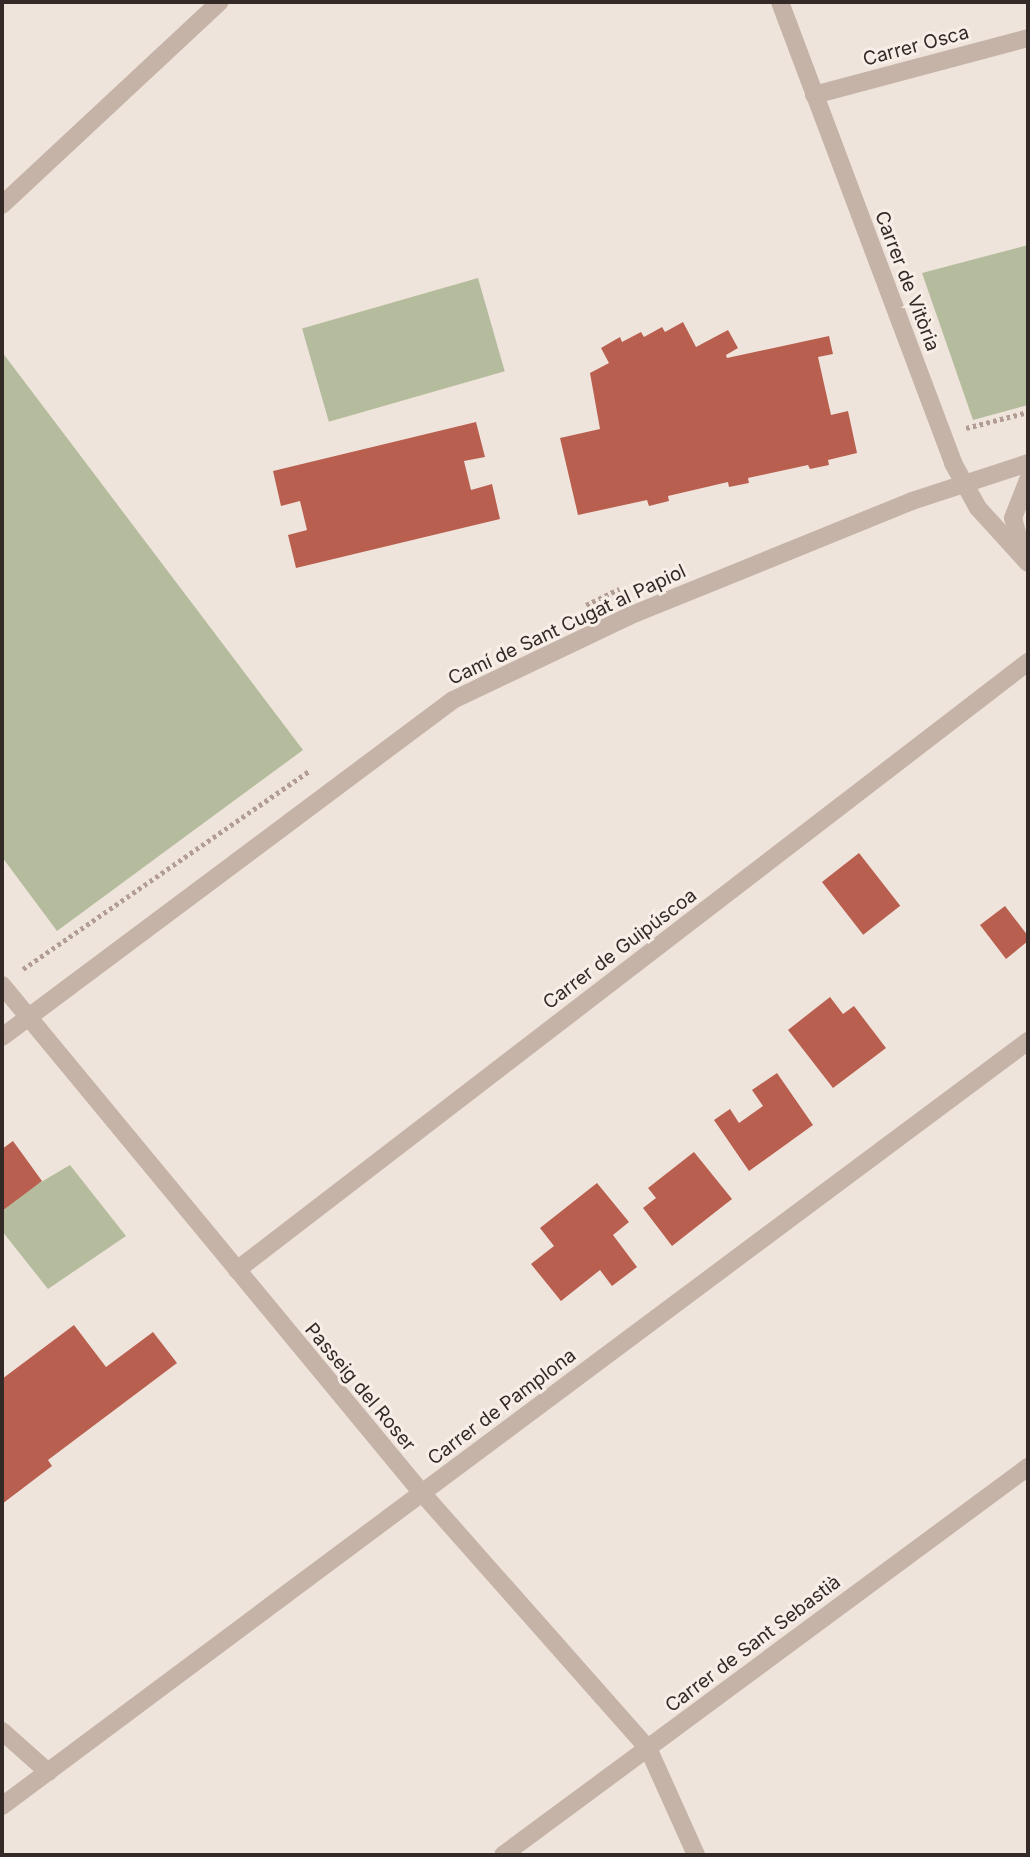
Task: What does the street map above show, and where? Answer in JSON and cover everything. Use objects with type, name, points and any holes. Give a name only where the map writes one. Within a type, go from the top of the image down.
[{"type":"street","points":[[2,205],[220,2]]},
{"type":"street","name":"Carrer de Vitòria","points":[[780,2],[953,463],[978,508],[1026,561]]},
{"type":"street","name":"Carrer Osca","points":[[814,95],[1028,38]]},
{"type":"street","name":"Camí de Sant Cugat al Papiol","points":[[2,1037],[453,700],[629,616],[963,482],[1028,463]]},
{"type":"street","name":"Carrer de Vitòria","points":[[1026,561],[1013,518],[1028,480]]},
{"type":"street","name":"Carrer de Guipúscoa","points":[[237,1270],[1028,662]]},
{"type":"street","name":"Passeig del Roser","points":[[7,980],[29,1017],[422,1493],[648,1748],[696,1855]]},
{"type":"street","name":"Carrer de Pamplona","points":[[2,1806],[1028,1041]]},
{"type":"street","name":"Carrer de Sant Sebastià","points":[[503,1855],[1028,1466]]},
{"type":"street","points":[[2,1731],[48,1772]]},
{"type":"path","points":[[966,428],[1028,412]]},
{"type":"path","points":[[961,416],[969,437]]},
{"type":"path","points":[[584,606],[621,588]]},
{"type":"path","points":[[7,980],[320,764]]},
{"type":"green space","points":[[1028,245],[1028,405],[973,420],[922,273]]},
{"type":"green space","points":[[478,278],[505,371],[329,422],[302,328]]},
{"type":"green space","points":[[2,352],[303,750],[57,931],[2,857]]},
{"type":"green space","points":[[70,1165],[126,1236],[48,1289],[2,1231],[2,1211],[31,1188]]},
{"type":"building","points":[[683,322],[696,347],[728,330],[738,348],[726,355],[727,358],[829,336],[833,354],[818,357],[831,415],[848,411],[857,453],[828,460],[829,465],[810,469],[808,465],[748,478],[749,483],[729,487],[728,482],[668,496],[669,501],[649,506],[647,500],[578,515],[560,438],[600,429],[590,373],[609,363],[601,348],[620,337],[622,342],[641,332],[644,337],[662,327],[665,332]]},
{"type":"building","points":[[476,422],[485,457],[464,461],[471,490],[492,484],[500,519],[296,568],[288,535],[307,530],[300,501],[281,506],[273,471]]},
{"type":"building","points":[[859,853],[900,906],[863,935],[822,882]]},
{"type":"building","points":[[1005,906],[1028,936],[1028,941],[1006,959],[980,925]]},
{"type":"building","points":[[830,997],[843,1014],[854,1006],[886,1048],[833,1088],[788,1030]]},
{"type":"building","points":[[777,1073],[813,1125],[749,1171],[714,1120],[730,1109],[739,1123],[763,1106],[752,1090]]},
{"type":"building","points":[[13,1141],[42,1181],[2,1211],[2,1149]]},
{"type":"building","points":[[694,1152],[732,1199],[672,1246],[643,1208],[656,1198],[648,1188]]},
{"type":"building","points":[[597,1183],[629,1222],[613,1235],[637,1267],[612,1286],[600,1270],[561,1301],[531,1264],[554,1246],[540,1228]]},
{"type":"building","points":[[74,1325],[106,1367],[153,1332],[177,1363],[48,1460],[52,1466],[2,1504],[2,1379]]}]
